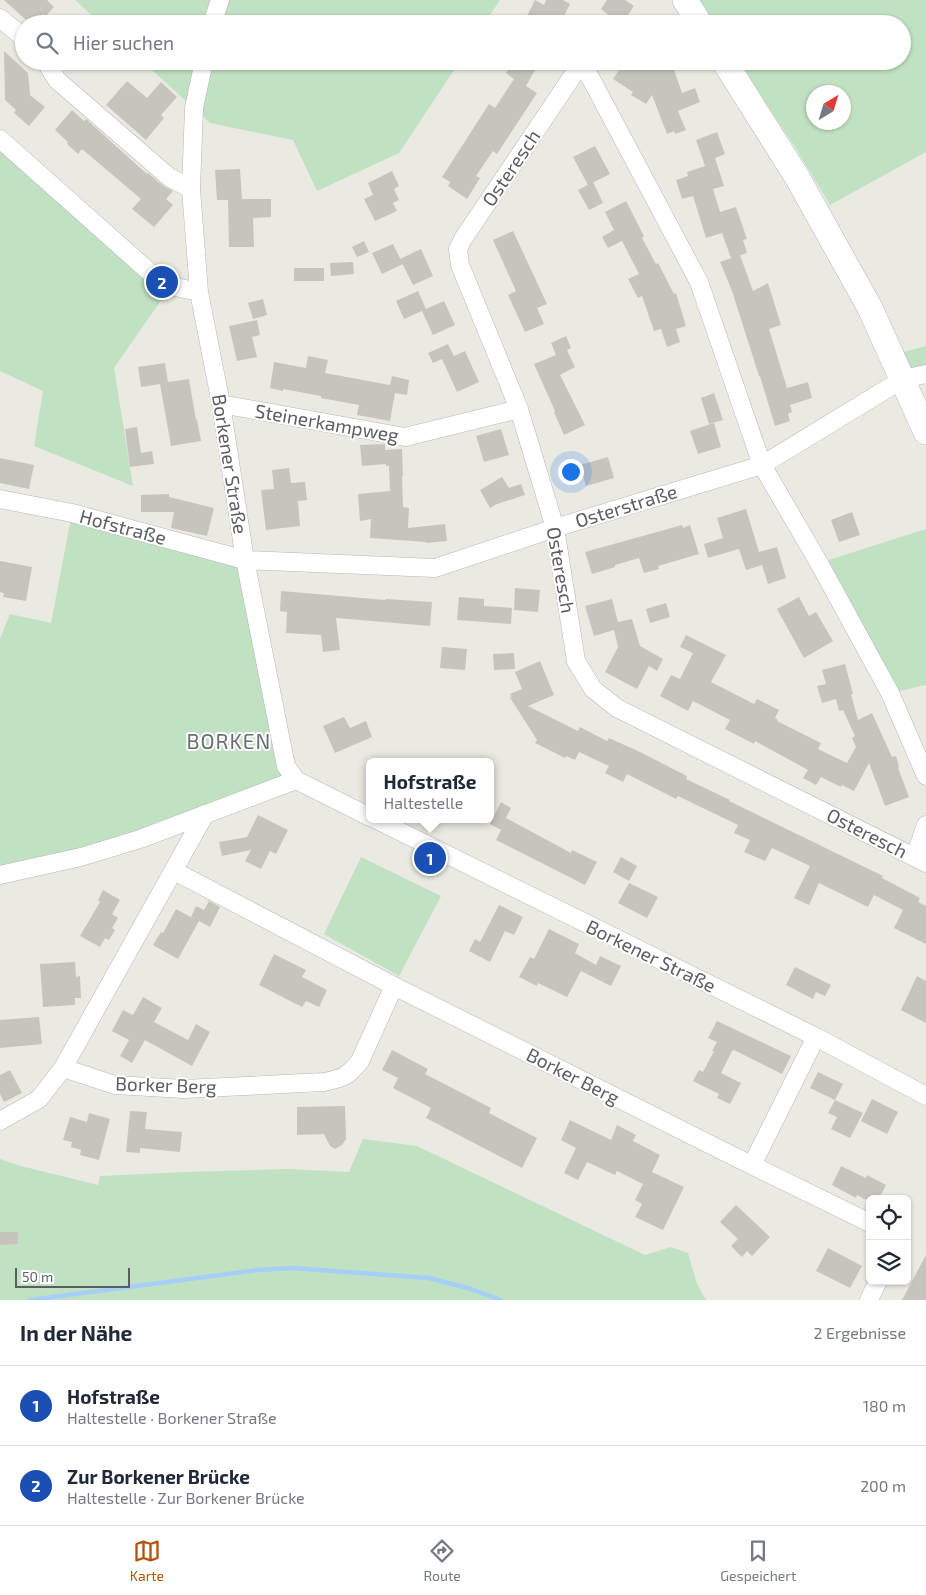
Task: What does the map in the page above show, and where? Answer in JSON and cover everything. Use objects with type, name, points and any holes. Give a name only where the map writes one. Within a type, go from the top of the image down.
[{"type":"street","points":[[215,15],[220,0]]},
{"type":"street","points":[[685,0],[694,15]]},
{"type":"street","points":[[0,18],[15,30]]},
{"type":"street","points":[[51,70],[57,80],[169,177],[191,188]]},
{"type":"street","name":"Borkener Straße","points":[[202,70],[194,108],[191,188],[199,292],[221,404],[245,560],[286,766],[296,780]]},
{"type":"street","name":"Osteresch","points":[[577,70],[458,249],[460,265],[519,409],[555,528],[576,661],[593,689],[617,708],[920,860],[926,824]]},
{"type":"street","name":"Osteresch","points":[[586,70],[699,282],[762,465],[819,562],[890,693],[926,776]]},
{"type":"street","points":[[730,70],[797,177],[870,308],[915,377],[926,432]]},
{"type":"street","points":[[0,139],[154,276],[171,286],[199,292]]},
{"type":"street","name":"Osterstraße","points":[[245,560],[435,568],[555,528],[762,465],[915,377]]},
{"type":"street","name":"Steinerkampweg","points":[[221,404],[405,437],[519,409]]},
{"type":"street","name":"Hofstraße","points":[[0,499],[72,513],[245,560]]},
{"type":"street","points":[[0,875],[81,857],[140,839],[296,780],[366,815]]},
{"type":"street","points":[[0,1121],[39,1099],[63,1068],[204,814]]},
{"type":"street","name":"Borkener Straße","points":[[383,823],[816,1037],[926,1096]]},
{"type":"street","name":"Borker Berg","points":[[174,871],[394,986],[866,1221]]},
{"type":"street","name":"Borker Berg","points":[[63,1068],[115,1086],[184,1089],[324,1082],[342,1078],[352,1071],[360,1061],[394,986]]},
{"type":"street","points":[[752,1165],[816,1037]]},
{"type":"street","points":[[869,1300],[876,1285]]},
{"type":"green space","points":[[75,0],[500,0],[490,15],[91,15]]},
{"type":"green space","points":[[697,0],[926,0],[926,152],[830,205],[795,147],[744,70],[911,70],[911,15],[707,15]]},
{"type":"green space","points":[[152,70],[454,70],[399,153],[317,191],[293,140],[210,123]]},
{"type":"green space","points":[[0,139],[171,286],[114,368],[133,486],[34,446],[43,391],[0,371]]},
{"type":"green space","points":[[926,346],[926,374],[903,379],[892,355]]},
{"type":"green space","points":[[72,513],[245,560],[296,780],[205,814],[0,875],[0,639],[10,614],[51,623]]},
{"type":"green space","points":[[926,529],[926,685],[890,693],[819,563]]},
{"type":"green space","points":[[361,857],[441,896],[399,976],[324,934]]},
{"type":"green space","points":[[363,1139],[417,1146],[645,1255],[671,1247],[688,1253],[697,1284],[706,1300],[0,1300],[0,1159],[98,1185],[100,1176],[287,1169],[349,1172]]},
{"type":"building","points":[[4,0],[47,0],[54,7],[46,15],[20,15]]},
{"type":"building","points":[[535,0],[544,5],[546,0],[563,0],[570,4],[564,15],[528,15]]},
{"type":"building","points":[[607,0],[625,0],[634,6],[628,15],[608,15],[601,9]]},
{"type":"building","points":[[4,51],[15,61],[15,70],[25,70],[28,73],[30,95],[45,107],[29,126],[14,113],[16,110],[5,100]]},
{"type":"building","points":[[508,70],[535,70],[526,86],[537,93],[497,154],[493,151],[476,176],[480,178],[467,199],[448,186],[450,182],[442,177],[489,104],[495,108],[514,79],[506,73]]},
{"type":"building","points":[[619,70],[674,70],[682,93],[695,88],[700,102],[678,111],[686,130],[675,134],[674,131],[667,134],[652,95],[646,104],[631,95],[633,92],[613,79]]},
{"type":"building","points":[[127,81],[147,98],[161,82],[177,97],[161,115],[164,118],[146,140],[106,105]]},
{"type":"building","points":[[72,110],[84,121],[86,119],[147,174],[173,191],[166,199],[173,205],[154,227],[132,209],[141,199],[82,149],[78,154],[55,130]]},
{"type":"building","points":[[717,132],[725,154],[715,158],[724,186],[713,189],[720,212],[736,207],[747,239],[743,240],[747,253],[731,258],[722,233],[706,238],[693,196],[682,199],[676,180],[688,176],[687,172],[705,166],[696,140]]},
{"type":"building","points":[[595,146],[610,174],[588,185],[573,157]]},
{"type":"building","points":[[240,169],[242,199],[271,199],[271,217],[253,218],[254,247],[229,247],[228,200],[217,200],[215,170]]},
{"type":"building","points":[[392,171],[399,186],[394,189],[399,200],[393,203],[397,211],[375,221],[364,199],[373,195],[368,183]]},
{"type":"building","points":[[593,182],[603,203],[589,210],[578,190]]},
{"type":"building","points":[[626,201],[656,264],[658,263],[674,294],[676,293],[686,326],[676,329],[680,342],[667,347],[661,329],[654,331],[642,296],[638,298],[628,279],[639,274],[622,241],[608,248],[602,237],[614,230],[605,212]]},
{"type":"building","points":[[513,231],[547,304],[537,308],[544,324],[525,332],[508,295],[516,291],[493,240]]},
{"type":"building","points":[[364,241],[369,252],[357,257],[352,247]]},
{"type":"building","points":[[393,244],[403,264],[382,274],[372,253]]},
{"type":"building","points":[[421,249],[433,276],[413,285],[400,259]]},
{"type":"building","points":[[740,255],[753,291],[768,283],[781,325],[769,329],[787,388],[808,382],[812,398],[790,405],[792,412],[788,414],[790,421],[775,426],[732,291],[720,262]]},
{"type":"building","points":[[353,262],[354,274],[331,276],[330,263]]},
{"type":"building","points":[[294,268],[324,268],[324,281],[294,281]]},
{"type":"building","points":[[418,291],[426,309],[444,301],[455,325],[433,335],[422,311],[404,319],[396,301]]},
{"type":"building","points":[[263,299],[267,315],[253,319],[248,303]]},
{"type":"building","points":[[257,320],[260,335],[252,337],[257,357],[237,361],[229,326]]},
{"type":"building","points":[[566,336],[571,348],[567,350],[575,367],[560,375],[585,425],[564,435],[534,364],[556,355],[551,343]]},
{"type":"building","points":[[448,344],[454,356],[465,351],[479,382],[457,392],[442,359],[433,363],[428,353]]},
{"type":"building","points":[[308,356],[328,360],[325,373],[390,385],[392,376],[409,380],[407,395],[395,393],[390,421],[357,415],[359,405],[321,398],[321,396],[270,388],[274,362],[306,368]]},
{"type":"building","points":[[165,363],[168,382],[189,379],[201,441],[171,446],[160,384],[141,387],[138,367]]},
{"type":"building","points":[[714,393],[723,420],[709,424],[701,398]]},
{"type":"building","points":[[714,423],[721,447],[698,454],[690,431]]},
{"type":"building","points":[[137,427],[141,453],[152,451],[154,464],[130,467],[125,429]]},
{"type":"building","points":[[501,429],[509,455],[484,462],[476,436]]},
{"type":"building","points":[[385,444],[385,450],[402,449],[403,507],[409,508],[408,528],[445,524],[447,541],[426,543],[370,538],[371,519],[360,521],[358,494],[390,491],[389,466],[386,466],[386,464],[362,466],[360,445]]},
{"type":"building","points":[[608,457],[614,478],[586,486],[580,465]]},
{"type":"building","points":[[0,458],[34,465],[29,489],[0,483]]},
{"type":"building","points":[[289,468],[291,483],[305,482],[307,500],[298,501],[300,526],[266,530],[261,490],[274,489],[272,470]]},
{"type":"building","points":[[502,477],[509,488],[521,484],[525,495],[490,508],[480,490]]},
{"type":"building","points":[[169,494],[169,497],[214,508],[207,536],[171,528],[174,512],[141,512],[141,495]]},
{"type":"building","points":[[746,509],[759,552],[777,547],[786,578],[768,584],[762,565],[746,570],[739,549],[708,558],[704,544],[723,538],[717,518]]},
{"type":"building","points":[[852,512],[860,535],[839,542],[831,520]]},
{"type":"building","points":[[682,525],[683,528],[690,525],[699,554],[658,566],[659,569],[644,573],[639,558],[592,574],[585,552]]},
{"type":"building","points":[[0,561],[32,567],[26,601],[3,597],[4,593],[0,592]]},
{"type":"building","points":[[515,588],[540,590],[538,612],[514,610]]},
{"type":"building","points":[[281,591],[432,602],[430,626],[336,618],[340,650],[323,652],[321,635],[286,633],[287,612],[280,611]]},
{"type":"building","points":[[459,597],[484,599],[484,606],[512,608],[511,624],[457,620]]},
{"type":"building","points":[[799,597],[809,616],[816,612],[833,641],[804,658],[777,609]]},
{"type":"building","points":[[612,599],[618,622],[632,619],[640,646],[663,659],[657,671],[649,666],[637,689],[605,672],[618,647],[614,630],[594,636],[585,606]]},
{"type":"building","points":[[666,603],[670,617],[650,623],[646,609]]},
{"type":"building","points":[[686,635],[726,655],[711,682],[754,704],[757,699],[779,710],[775,718],[777,721],[821,743],[818,749],[847,763],[856,747],[852,738],[855,736],[843,710],[839,711],[836,699],[822,703],[817,686],[826,684],[822,670],[845,664],[858,720],[872,713],[892,757],[896,756],[898,768],[909,797],[885,806],[869,763],[854,791],[821,777],[816,785],[803,778],[808,770],[755,741],[754,744],[725,729],[730,720],[693,701],[688,711],[660,696],[671,675],[680,679],[693,653],[680,647]]},
{"type":"building","points":[[442,647],[467,649],[465,670],[440,668]]},
{"type":"building","points":[[514,653],[515,669],[494,670],[493,654]]},
{"type":"building","points":[[540,661],[554,695],[528,706],[578,731],[580,727],[607,741],[609,738],[638,751],[687,776],[686,779],[883,876],[882,878],[920,898],[918,902],[926,906],[926,944],[894,928],[903,910],[874,895],[868,907],[819,883],[809,905],[794,898],[810,866],[772,848],[765,861],[744,852],[750,840],[734,833],[738,825],[678,796],[676,799],[627,774],[623,782],[605,773],[609,766],[579,752],[575,760],[566,756],[565,758],[535,743],[537,740],[509,696],[512,698],[510,694],[522,689],[515,672]]},
{"type":"building","points":[[344,717],[350,728],[366,721],[372,737],[335,753],[323,726]]},
{"type":"building","points":[[501,802],[511,808],[506,818],[571,853],[572,850],[597,862],[585,885],[496,840],[501,830],[490,824],[494,823],[494,816]]},
{"type":"building","points":[[258,815],[288,830],[276,854],[270,851],[261,869],[245,861],[251,850],[222,856],[219,842],[247,837]]},
{"type":"building","points":[[621,857],[637,866],[629,881],[613,872]]},
{"type":"building","points":[[629,883],[658,897],[647,918],[618,903]]},
{"type":"building","points":[[103,890],[120,900],[112,914],[118,918],[112,928],[115,930],[109,940],[105,938],[100,947],[80,936],[100,902],[98,900]]},
{"type":"building","points":[[209,901],[220,907],[210,927],[199,921],[178,959],[153,945],[161,932],[163,933],[176,909],[196,920],[191,917],[196,906],[204,910]]},
{"type":"building","points":[[499,905],[523,917],[514,935],[505,931],[490,962],[469,951],[475,939],[480,942]]},
{"type":"building","points":[[549,929],[579,944],[575,953],[596,965],[600,956],[621,966],[611,986],[581,971],[567,997],[538,983],[537,986],[519,977],[530,957],[534,959]]},
{"type":"building","points":[[274,954],[306,970],[302,977],[327,990],[319,1007],[306,1001],[302,1007],[259,985]]},
{"type":"building","points":[[75,962],[76,977],[80,976],[81,998],[75,998],[75,1005],[43,1007],[40,964]]},
{"type":"building","points":[[795,967],[831,985],[825,996],[816,992],[813,999],[786,985]]},
{"type":"building","points":[[917,976],[926,981],[926,1023],[901,1010]]},
{"type":"building","points":[[143,997],[162,1008],[154,1022],[188,1040],[196,1024],[210,1032],[192,1066],[145,1040],[132,1063],[120,1056],[129,1040],[112,1031],[123,1010],[133,1015]]},
{"type":"building","points":[[39,1017],[42,1044],[0,1048],[0,1020]]},
{"type":"building","points":[[717,1021],[791,1056],[782,1074],[734,1050],[732,1051],[721,1073],[741,1083],[730,1104],[717,1098],[719,1094],[693,1081],[699,1070],[703,1072],[714,1051],[712,1051],[717,1042],[708,1038]]},
{"type":"building","points":[[392,1050],[428,1069],[425,1074],[491,1108],[489,1113],[537,1138],[522,1168],[426,1118],[431,1108],[393,1088],[398,1078],[382,1070]]},
{"type":"building","points":[[10,1070],[22,1093],[4,1102],[0,1094],[0,1075]]},
{"type":"building","points":[[818,1072],[843,1084],[835,1100],[810,1088]]},
{"type":"building","points":[[872,1099],[898,1112],[887,1134],[861,1121]]},
{"type":"building","points":[[835,1100],[863,1113],[850,1138],[831,1129],[837,1117],[828,1113]]},
{"type":"building","points":[[345,1106],[346,1139],[342,1145],[335,1149],[330,1146],[324,1134],[297,1135],[297,1107]]},
{"type":"building","points":[[130,1111],[147,1112],[145,1129],[182,1132],[180,1152],[140,1148],[140,1153],[126,1152]]},
{"type":"building","points":[[89,1113],[110,1119],[99,1160],[80,1155],[81,1150],[71,1147],[72,1142],[63,1140],[70,1117],[87,1122]]},
{"type":"building","points":[[570,1120],[611,1140],[617,1125],[636,1135],[633,1141],[660,1155],[652,1172],[684,1187],[663,1230],[635,1217],[642,1204],[635,1200],[643,1184],[617,1171],[615,1175],[587,1162],[578,1180],[564,1173],[576,1148],[561,1140]]},
{"type":"building","points":[[841,1166],[866,1178],[867,1175],[886,1185],[881,1195],[866,1195],[866,1199],[864,1199],[857,1195],[856,1198],[832,1185]]},
{"type":"building","points":[[736,1205],[770,1237],[752,1256],[747,1251],[742,1257],[731,1246],[738,1239],[720,1222]]},
{"type":"building","points":[[0,1232],[18,1232],[18,1244],[0,1245]]},
{"type":"building","points":[[828,1248],[862,1266],[850,1288],[816,1271]]},
{"type":"building","points":[[926,1255],[926,1300],[902,1300]]},
{"type":"waterway","points":[[30,1300],[258,1270],[292,1268],[429,1278],[471,1289],[501,1300]]},
{"type":"place","name":"Zur Borkener Brücke","points":[[162,282]]},
{"type":"place","name":"Hofstraße","points":[[430,858]]},
{"type":"district","name":"BORKEN","points":[[229,742]]}]
